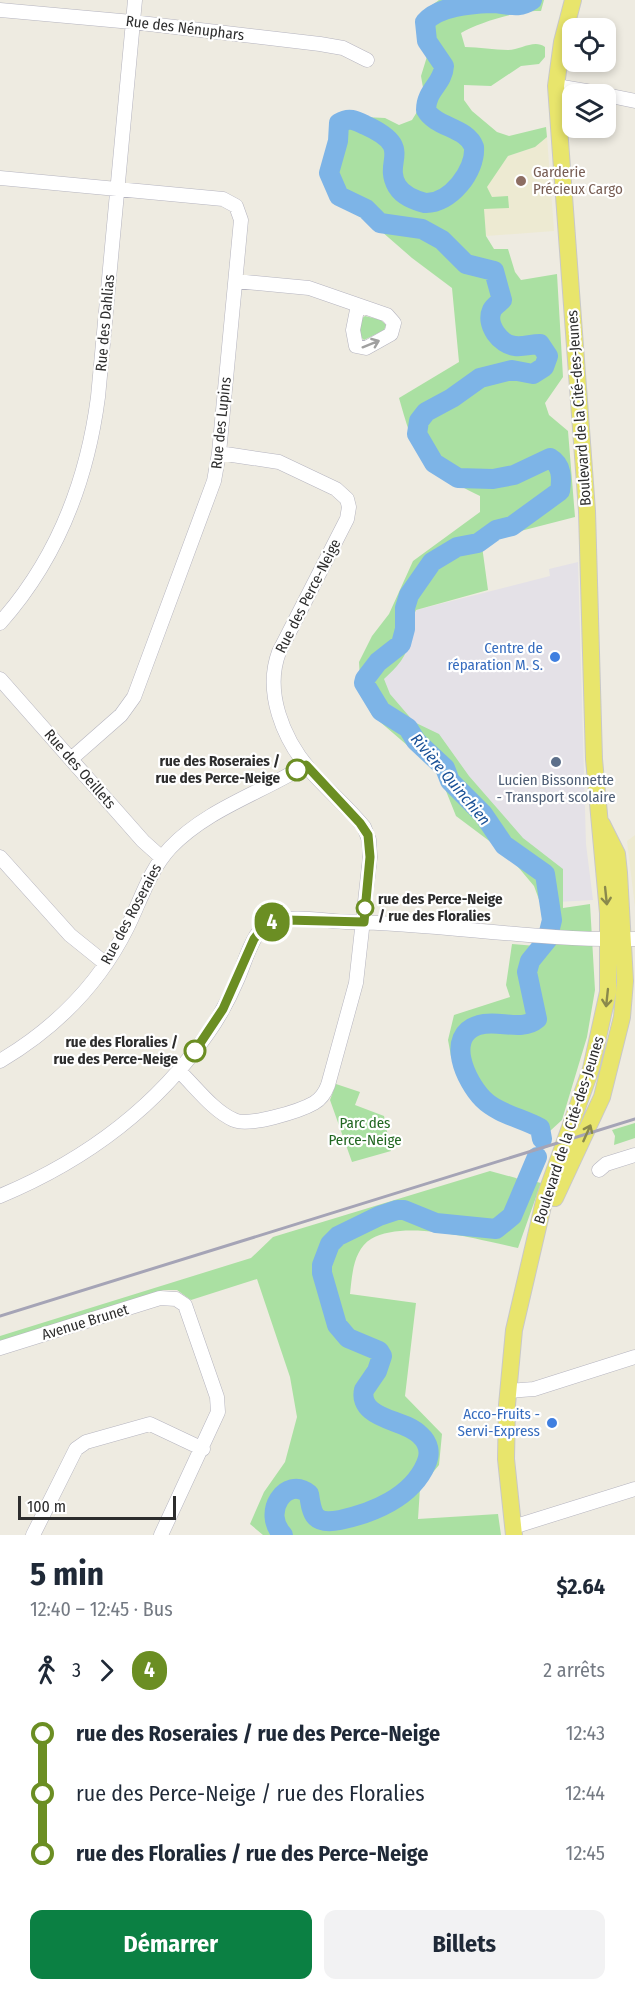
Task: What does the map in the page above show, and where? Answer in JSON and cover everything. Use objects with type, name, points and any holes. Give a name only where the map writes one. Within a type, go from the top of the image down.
[{"type":"main road","name":"Boulevard de la Cité-des-Jeunes","points":[[514,1531],[506,1459],[508,1391],[514,1330],[530,1260],[552,1204],[596,1112],[610,1070],[623,1006],[622,939],[609,854],[600,819],[594,759],[587,511],[556,86],[562,42],[573,0]]},
{"type":"street","name":"Rue des Dahlias","points":[[0,623],[26,591],[50,554],[70,511],[84,468],[98,397],[135,0]]},
{"type":"street","name":"Rue des Nénuphars","points":[[0,10],[132,22],[336,46],[367,60]]},
{"type":"street","points":[[556,86],[562,87]]},
{"type":"street","points":[[616,97],[635,101]]},
{"type":"street","points":[[0,178],[117,189]]},
{"type":"street","name":"Rue des Lupins","points":[[71,759],[114,722],[134,697],[211,489],[219,453],[241,220],[239,210],[232,203],[223,199],[117,189]]},
{"type":"street","points":[[236,281],[309,288],[357,305]]},
{"type":"street","name":"Rue des Perce-Neige","points":[[179,1071],[225,1114],[238,1122],[259,1120],[308,1106],[320,1098],[328,1085],[354,993],[370,857],[368,835],[360,823],[306,765],[277,711],[274,682],[275,662],[307,593],[346,519],[349,503],[340,491],[287,465],[263,458],[219,453]]},
{"type":"street","name":"Rue des Oeillets","points":[[0,679],[143,841],[162,858]]},
{"type":"street","name":"Rue des Roseraies","points":[[4,1059],[69,1009],[106,964],[123,937],[162,858],[198,824],[306,765]]},
{"type":"street","points":[[0,857],[70,935],[106,964]]},
{"type":"street","points":[[0,1196],[48,1175],[93,1147],[138,1112],[179,1071],[218,1017],[254,939],[264,926],[286,920],[364,922],[563,937],[622,939]]},
{"type":"street","points":[[0,1044],[4,1059]]},
{"type":"street","points":[[599,1170],[606,1164],[635,1155]]},
{"type":"street","name":"Avenue Brunet","points":[[0,1348],[156,1300],[171,1298],[182,1302],[189,1313],[218,1401],[217,1417],[202,1449]]},
{"type":"street","points":[[508,1391],[534,1389],[635,1357]]},
{"type":"street","points":[[33,1535],[70,1457],[82,1444],[150,1424],[202,1449],[161,1535]]},
{"type":"street","points":[[514,1531],[635,1489]]},
{"type":"shaded area","name":"Garderie Précieux Cargo","points":[[547,137],[554,231],[486,236],[485,226],[470,210],[508,156],[535,147]]},
{"type":"shaded area","points":[[578,562],[586,844],[593,900],[557,902],[372,681],[408,612],[550,576],[549,569]]},
{"type":"shaded area","points":[[635,835],[635,907],[627,841]]},
{"type":"green space","points":[[439,0],[544,0],[541,11],[522,12],[500,18],[461,33],[465,47],[513,50],[536,44],[545,47],[545,57],[539,64],[521,66],[491,86],[464,85],[464,100],[472,111],[497,132],[509,136],[546,127],[547,137],[535,147],[508,156],[487,187],[492,197],[508,196],[509,208],[484,209],[486,236],[494,249],[508,249],[515,272],[521,280],[557,274],[563,377],[545,403],[549,415],[568,431],[575,517],[489,539],[482,546],[488,590],[416,610],[407,650],[397,666],[384,679],[390,694],[414,722],[439,734],[469,776],[523,838],[563,869],[563,908],[590,904],[595,990],[587,1037],[562,1120],[550,1131],[524,1130],[473,1097],[456,1071],[448,1040],[454,1015],[510,997],[506,985],[512,944],[536,946],[544,943],[541,905],[534,886],[508,855],[456,816],[442,781],[429,764],[372,715],[361,694],[359,662],[372,636],[389,614],[413,561],[480,512],[480,496],[445,477],[424,460],[411,436],[399,398],[459,362],[452,288],[412,258],[373,224],[344,208],[329,193],[322,180],[323,166],[335,124],[344,116],[385,118],[399,125],[412,120],[425,99],[421,76],[429,50],[419,32],[420,14]]},
{"type":"green space","points":[[365,316],[381,320],[386,325],[384,330],[364,340],[359,335],[361,319]]},
{"type":"green space","name":"Parc des Perce-Neige","points":[[336,1084],[360,1092],[355,1105],[384,1116],[391,1151],[352,1162],[330,1100]]},
{"type":"green space","points":[[635,1123],[635,1138],[614,1145],[615,1136],[612,1130]]},
{"type":"green space","points":[[490,1171],[516,1178],[530,1189],[537,1182],[541,1183],[518,1248],[443,1233],[403,1231],[386,1233],[371,1239],[360,1250],[354,1264],[350,1294],[416,1303],[405,1396],[442,1434],[439,1465],[420,1488],[418,1519],[498,1514],[501,1535],[263,1535],[250,1524],[264,1492],[285,1462],[297,1417],[290,1377],[257,1279],[191,1300],[177,1290],[163,1290],[0,1341],[0,1336],[251,1258],[273,1237]]},
{"type":"waterway","name":"Rivière Quinchien","points":[[532,0],[522,5],[491,3],[455,7],[438,12],[425,22],[427,41],[444,66],[441,78],[429,97],[426,110],[437,121],[465,135],[474,147],[471,166],[466,176],[452,192],[434,202],[425,203],[406,195],[399,189],[393,177],[394,148],[389,141],[380,133],[352,120],[339,123],[338,141],[329,173],[339,196],[366,209],[380,223],[422,229],[442,240],[466,264],[494,271],[502,300],[490,316],[496,333],[510,345],[540,344],[548,356],[544,367],[533,374],[512,370],[480,378],[452,398],[426,412],[419,421],[417,434],[434,463],[458,478],[493,479],[514,475],[550,458],[557,464],[560,472],[560,491],[512,526],[496,530],[478,543],[457,547],[432,562],[409,595],[405,608],[405,629],[401,644],[378,662],[364,683],[381,711],[408,728],[416,741],[445,768],[450,781],[483,814],[504,845],[545,874],[552,920],[547,940],[530,961],[527,972],[537,1019],[524,1025],[494,1023],[479,1025],[468,1030],[462,1038],[460,1048],[465,1071],[483,1099],[503,1112],[540,1128],[542,1139]]},
{"type":"waterway","name":"Rivière Quinchien","points":[[283,1535],[277,1526],[275,1507],[279,1499],[292,1489],[300,1489],[309,1494],[313,1513],[320,1520],[331,1521],[353,1517],[390,1502],[411,1486],[420,1476],[428,1456],[427,1445],[420,1435],[409,1427],[377,1414],[366,1404],[363,1396],[364,1390],[377,1371],[382,1356],[379,1351],[348,1338],[337,1325],[322,1273],[322,1265],[330,1244],[338,1236],[397,1210],[404,1210],[436,1223],[496,1229],[512,1216],[537,1157]]},
{"type":"railway","points":[[0,1316],[635,1119]]},
{"type":"bus line","name":"4","points":[[195,1051],[223,1009],[254,939],[264,926],[286,920],[364,922],[370,857],[366,830],[306,765],[297,770]]},
{"type":"place","name":"Garderie Précieux Cargo","points":[[521,181]]},
{"type":"place","name":"Centre de réparation M. S.","points":[[555,657]]},
{"type":"place","name":"Lucien Bissonnette - Transport scolaire","points":[[556,762]]},
{"type":"place","name":"rue des Roseraies / rue des Perce-Neige","points":[[297,770]]},
{"type":"place","name":"rue des Perce-Neige / rue des Floralies","points":[[365,908]]},
{"type":"place","name":"rue des Floralies / rue des Perce-Neige","points":[[195,1051]]},
{"type":"place","name":"Acco-Fruits - Servi-Express","points":[[552,1423]]}]
